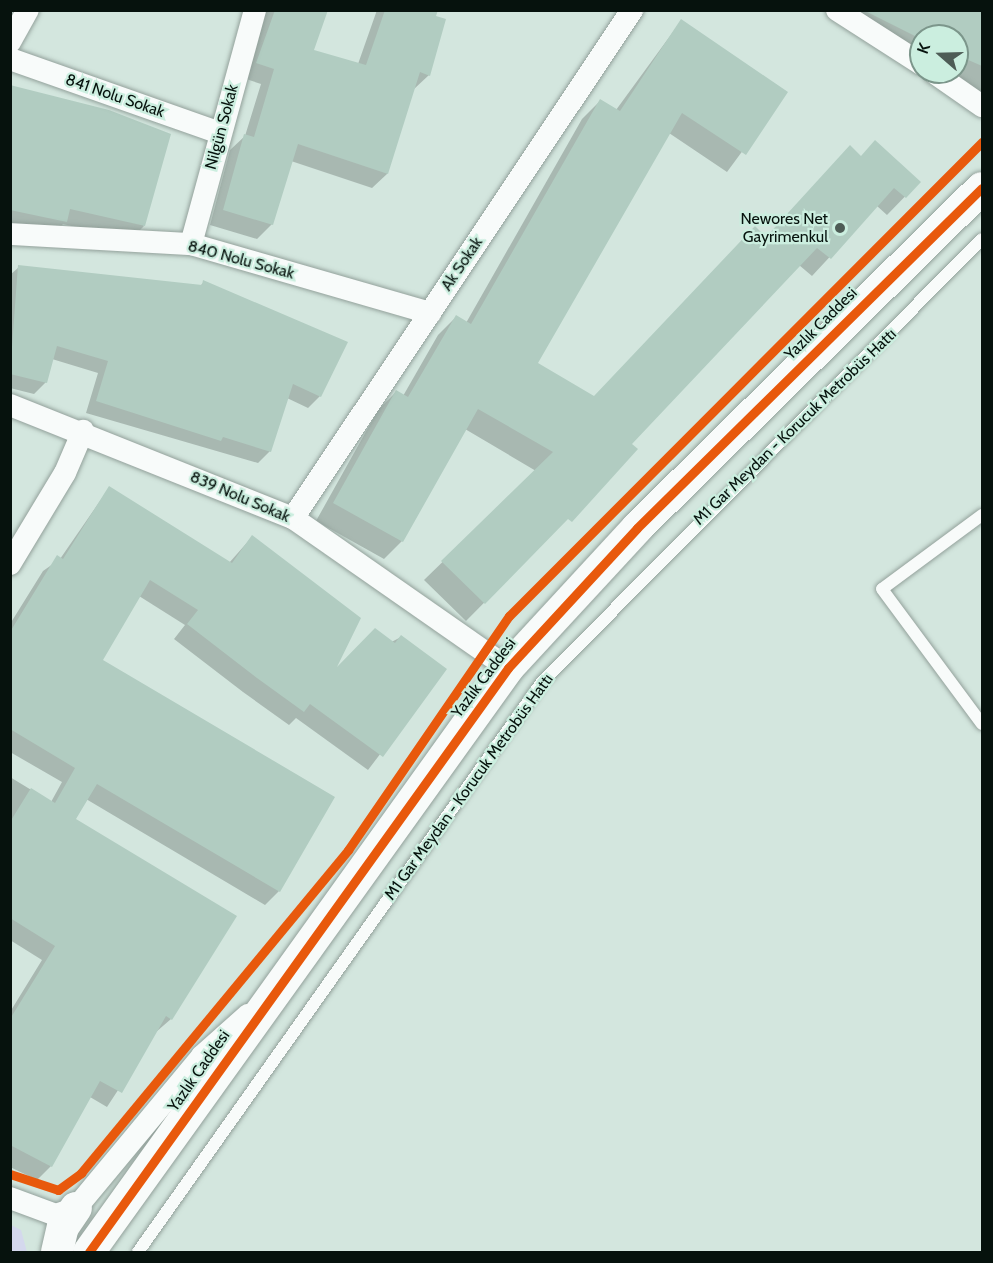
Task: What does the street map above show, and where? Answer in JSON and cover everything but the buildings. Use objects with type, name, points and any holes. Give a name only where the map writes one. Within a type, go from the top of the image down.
[{"type":"main road","name":"Yazlık Caddesi","points":[[89,1252],[271,994],[508,668],[637,528],[982,188]]},
{"type":"main road","points":[[57,1252],[63,1227],[76,1208]]},
{"type":"street","points":[[10,42],[28,10]]},
{"type":"street","name":"Nilgün Sokak","points":[[191,244],[255,10]]},
{"type":"street","name":"Ak Sokak","points":[[293,518],[632,10]]},
{"type":"street","points":[[837,10],[909,55]]},
{"type":"street","name":"841 Nolu Sokak","points":[[10,59],[220,133]]},
{"type":"street","points":[[950,84],[982,106]]},
{"type":"street","name":"840 Nolu Sokak","points":[[10,234],[191,244],[430,313]]},
{"type":"street","name":"839 Nolu Sokak","points":[[10,405],[83,431],[293,518],[508,668]]},
{"type":"street","points":[[10,564],[65,473],[83,431]]},
{"type":"street","points":[[10,1198],[56,1215],[76,1208],[202,1056],[271,994]]},
{"type":"lane","name":"M1 Gar Meydan - Korucuk Metrobüs Hattı","points":[[138,1252],[542,682],[982,239]]},
{"type":"lane","points":[[982,515],[882,589],[982,724]]},
{"type":"shaded area","points":[[11,1225],[21,1230],[27,1252],[11,1252]]},
{"type":"cycle path","points":[[10,1174],[58,1190],[81,1173],[348,850],[509,616],[982,142]]},
{"type":"cycle path","points":[[89,1252],[508,668],[637,528],[982,188]]},
{"type":"place","name":"Newores Net Gayrimenkul","points":[[840,228]]}]
